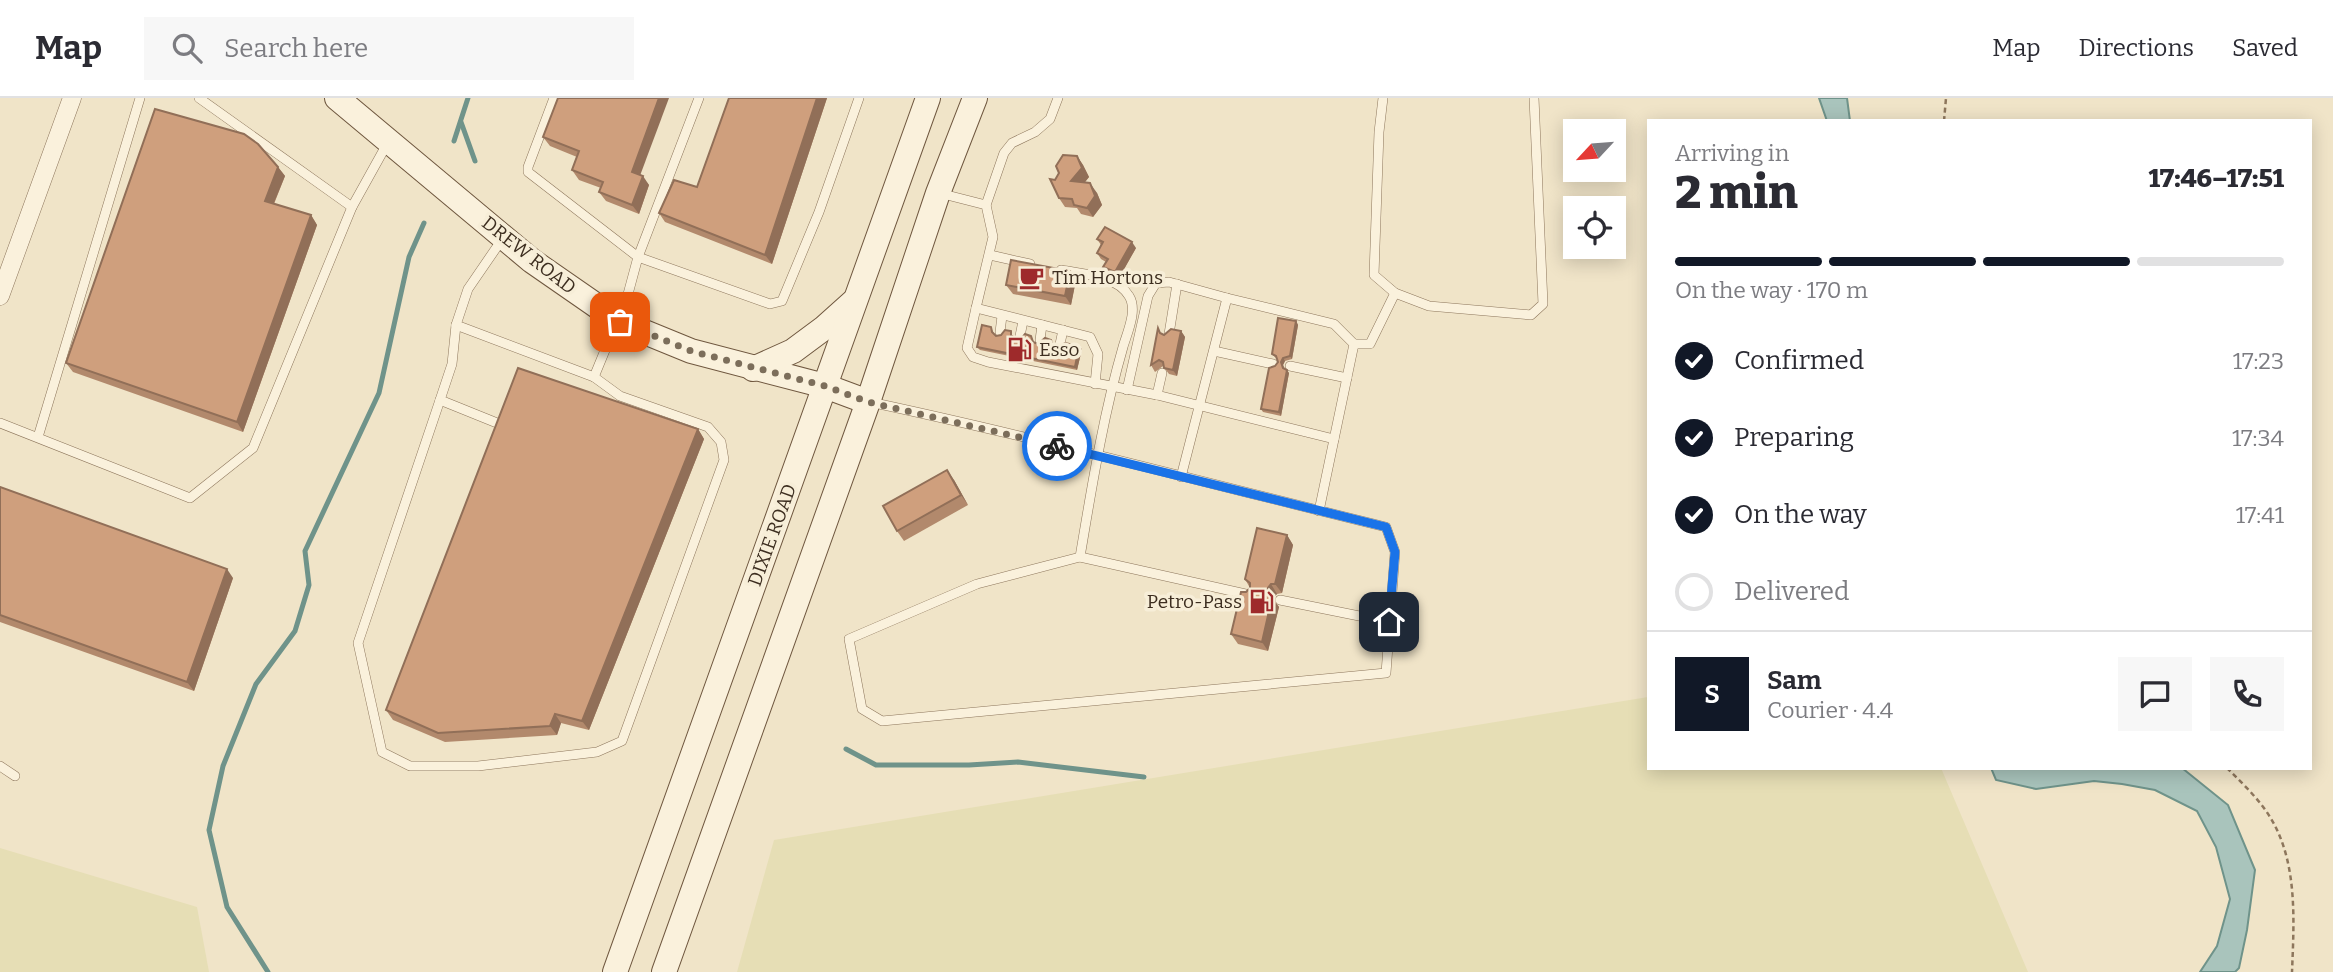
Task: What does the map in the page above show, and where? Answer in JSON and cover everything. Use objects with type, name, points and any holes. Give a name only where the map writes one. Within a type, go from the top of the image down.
[{"type":"main road","name":"DREW ROAD","points":[[337,98],[532,261],[619,321],[691,351],[825,386],[868,402]]},
{"type":"main road","name":"DIXIE ROAD","points":[[615,972],[928,98]]},
{"type":"main road","points":[[664,972],[868,402],[938,193],[975,98]]},
{"type":"main road","points":[[753,369],[793,351],[856,299]]},
{"type":"street","points":[[0,296],[72,98]]},
{"type":"lane","points":[[38,437],[140,98]]},
{"type":"lane","points":[[199,98],[352,207]]},
{"type":"lane","points":[[554,98],[528,172],[638,257],[766,303],[782,301],[819,212],[859,98]]},
{"type":"lane","points":[[594,377],[619,321],[638,257],[699,98]]},
{"type":"lane","points":[[1058,98],[1049,119],[1035,132],[1012,143],[1003,153],[986,205],[993,237],[967,348],[973,357],[994,363],[1015,362],[1055,370],[1095,384],[1157,395],[1334,439]]},
{"type":"lane","points":[[1383,98],[1379,132],[1374,275],[1395,293],[1429,306],[1531,315],[1543,304],[1534,98]]},
{"type":"lane","points":[[0,423],[190,499],[253,448],[352,207],[389,141]]},
{"type":"lane","points":[[938,193],[986,205]]},
{"type":"lane","points":[[456,325],[594,377],[620,396],[708,428],[721,442],[724,460],[622,741],[597,752],[465,766],[410,766],[382,752],[358,643],[452,364],[456,325],[468,289],[503,237]]},
{"type":"lane","points":[[990,255],[1041,265]]},
{"type":"lane","points":[[1053,268],[1104,278],[1123,288],[1129,295],[1133,309],[1111,386],[1080,556]]},
{"type":"lane","points":[[1128,390],[1148,296],[1156,283],[1169,282],[1334,324],[1353,344],[1370,344],[1395,293]]},
{"type":"lane","points":[[1169,334],[1177,284]]},
{"type":"lane","points":[[1181,477],[1227,298]]},
{"type":"lane","points":[[976,309],[1090,337],[1098,354],[1095,384]]},
{"type":"lane","points":[[1000,332],[1002,316]]},
{"type":"lane","points":[[1020,336],[1023,321]]},
{"type":"lane","points":[[1040,340],[1042,326]]},
{"type":"lane","points":[[1060,344],[1063,330]]},
{"type":"lane","points":[[1319,511],[1353,344]]},
{"type":"lane","points":[[1214,351],[1273,364]]},
{"type":"lane","points":[[994,363],[996,353]]},
{"type":"lane","points":[[1290,366],[1347,378]]},
{"type":"lane","points":[[1157,395],[1162,373]]},
{"type":"lane","points":[[440,400],[497,423]]},
{"type":"lane","points":[[868,402],[1386,527],[1395,552],[1386,673],[882,721],[862,709],[849,639],[977,584],[1080,556],[1250,594]]},
{"type":"lane","points":[[1280,600],[1389,622]]},
{"type":"lane","points":[[0,766],[15,776]]},
{"type":"path","points":[[1944,119],[1946,98]]},
{"type":"path","points":[[2229,770],[2269,815],[2284,846],[2293,911],[2292,972]]},
{"type":"shaded area","points":[[1647,697],[1647,770],[1942,770],[2028,972],[737,972],[774,840]]},
{"type":"shaded area","points":[[0,848],[197,907],[209,972],[0,972]]},
{"type":"water","points":[[1819,98],[1847,98],[1850,119],[1826,119]]},
{"type":"water","points":[[1992,770],[2184,770],[2228,805],[2255,870],[2239,968],[2235,972],[2200,972],[2217,946],[2230,899],[2216,847],[2197,811],[2155,790],[2122,784],[2094,781],[2036,789],[1996,780]]},
{"type":"building","points":[[558,98],[659,98],[632,172],[643,176],[632,205],[599,192],[603,182],[572,170],[579,151],[543,137]]},
{"type":"building","points":[[729,98],[817,98],[765,255],[659,213],[674,180],[697,187]]},
{"type":"building","points":[[155,109],[244,134],[258,144],[278,167],[265,201],[311,215],[237,422],[66,363]]},
{"type":"building","points":[[1063,155],[1077,156],[1082,168],[1071,181],[1090,183],[1095,196],[1087,208],[1074,205],[1072,199],[1059,198],[1050,179],[1055,180],[1059,173],[1056,166]]},
{"type":"building","points":[[1105,227],[1132,242],[1115,272],[1103,267],[1108,259],[1097,253],[1103,242],[1097,239]]},
{"type":"building","points":[[1011,260],[1070,271],[1065,296],[1006,285]]},
{"type":"building","points":[[1278,318],[1296,321],[1290,356],[1283,358],[1281,362],[1287,370],[1279,412],[1261,409],[1269,368],[1278,362],[1272,354]]},
{"type":"building","points":[[982,325],[991,327],[996,336],[1005,330],[1011,331],[1011,336],[1016,340],[1025,334],[1038,344],[1045,338],[1051,340],[1057,348],[1065,343],[1079,346],[1075,367],[977,347]]},
{"type":"building","points":[[1158,328],[1164,335],[1171,329],[1181,331],[1173,370],[1164,368],[1163,362],[1159,360],[1151,365]]},
{"type":"building","points":[[518,368],[698,429],[582,721],[555,714],[550,726],[438,733],[386,710]]},
{"type":"building","points":[[947,470],[961,495],[897,531],[883,506]]},
{"type":"building","points":[[0,487],[227,569],[187,682],[0,615]]},
{"type":"building","points":[[1257,528],[1287,535],[1275,584],[1271,584],[1267,589],[1267,594],[1272,598],[1262,642],[1231,634],[1241,592],[1250,588],[1250,583],[1245,579]]},
{"type":"waterway","points":[[454,141],[468,98]]},
{"type":"waterway","points":[[461,122],[475,161]]},
{"type":"waterway","points":[[268,972],[227,907],[209,830],[223,766],[256,684],[295,631],[309,585],[305,551],[379,393],[409,257],[424,223]]},
{"type":"waterway","points":[[846,749],[876,765],[1018,762],[1144,777]]},
{"type":"way so far","points":[[620,322],[691,351],[825,386],[868,402],[1057,446]]},
{"type":"place","name":"Tim Hortons","points":[[1032,277]]},
{"type":"place","name":"Esso","points":[[1019,349]]},
{"type":"place","name":"Petro-Pass","points":[[1262,601]]},
{"type":"route","points":[[1057,446],[1386,527],[1395,552],[1389,622]]}]
